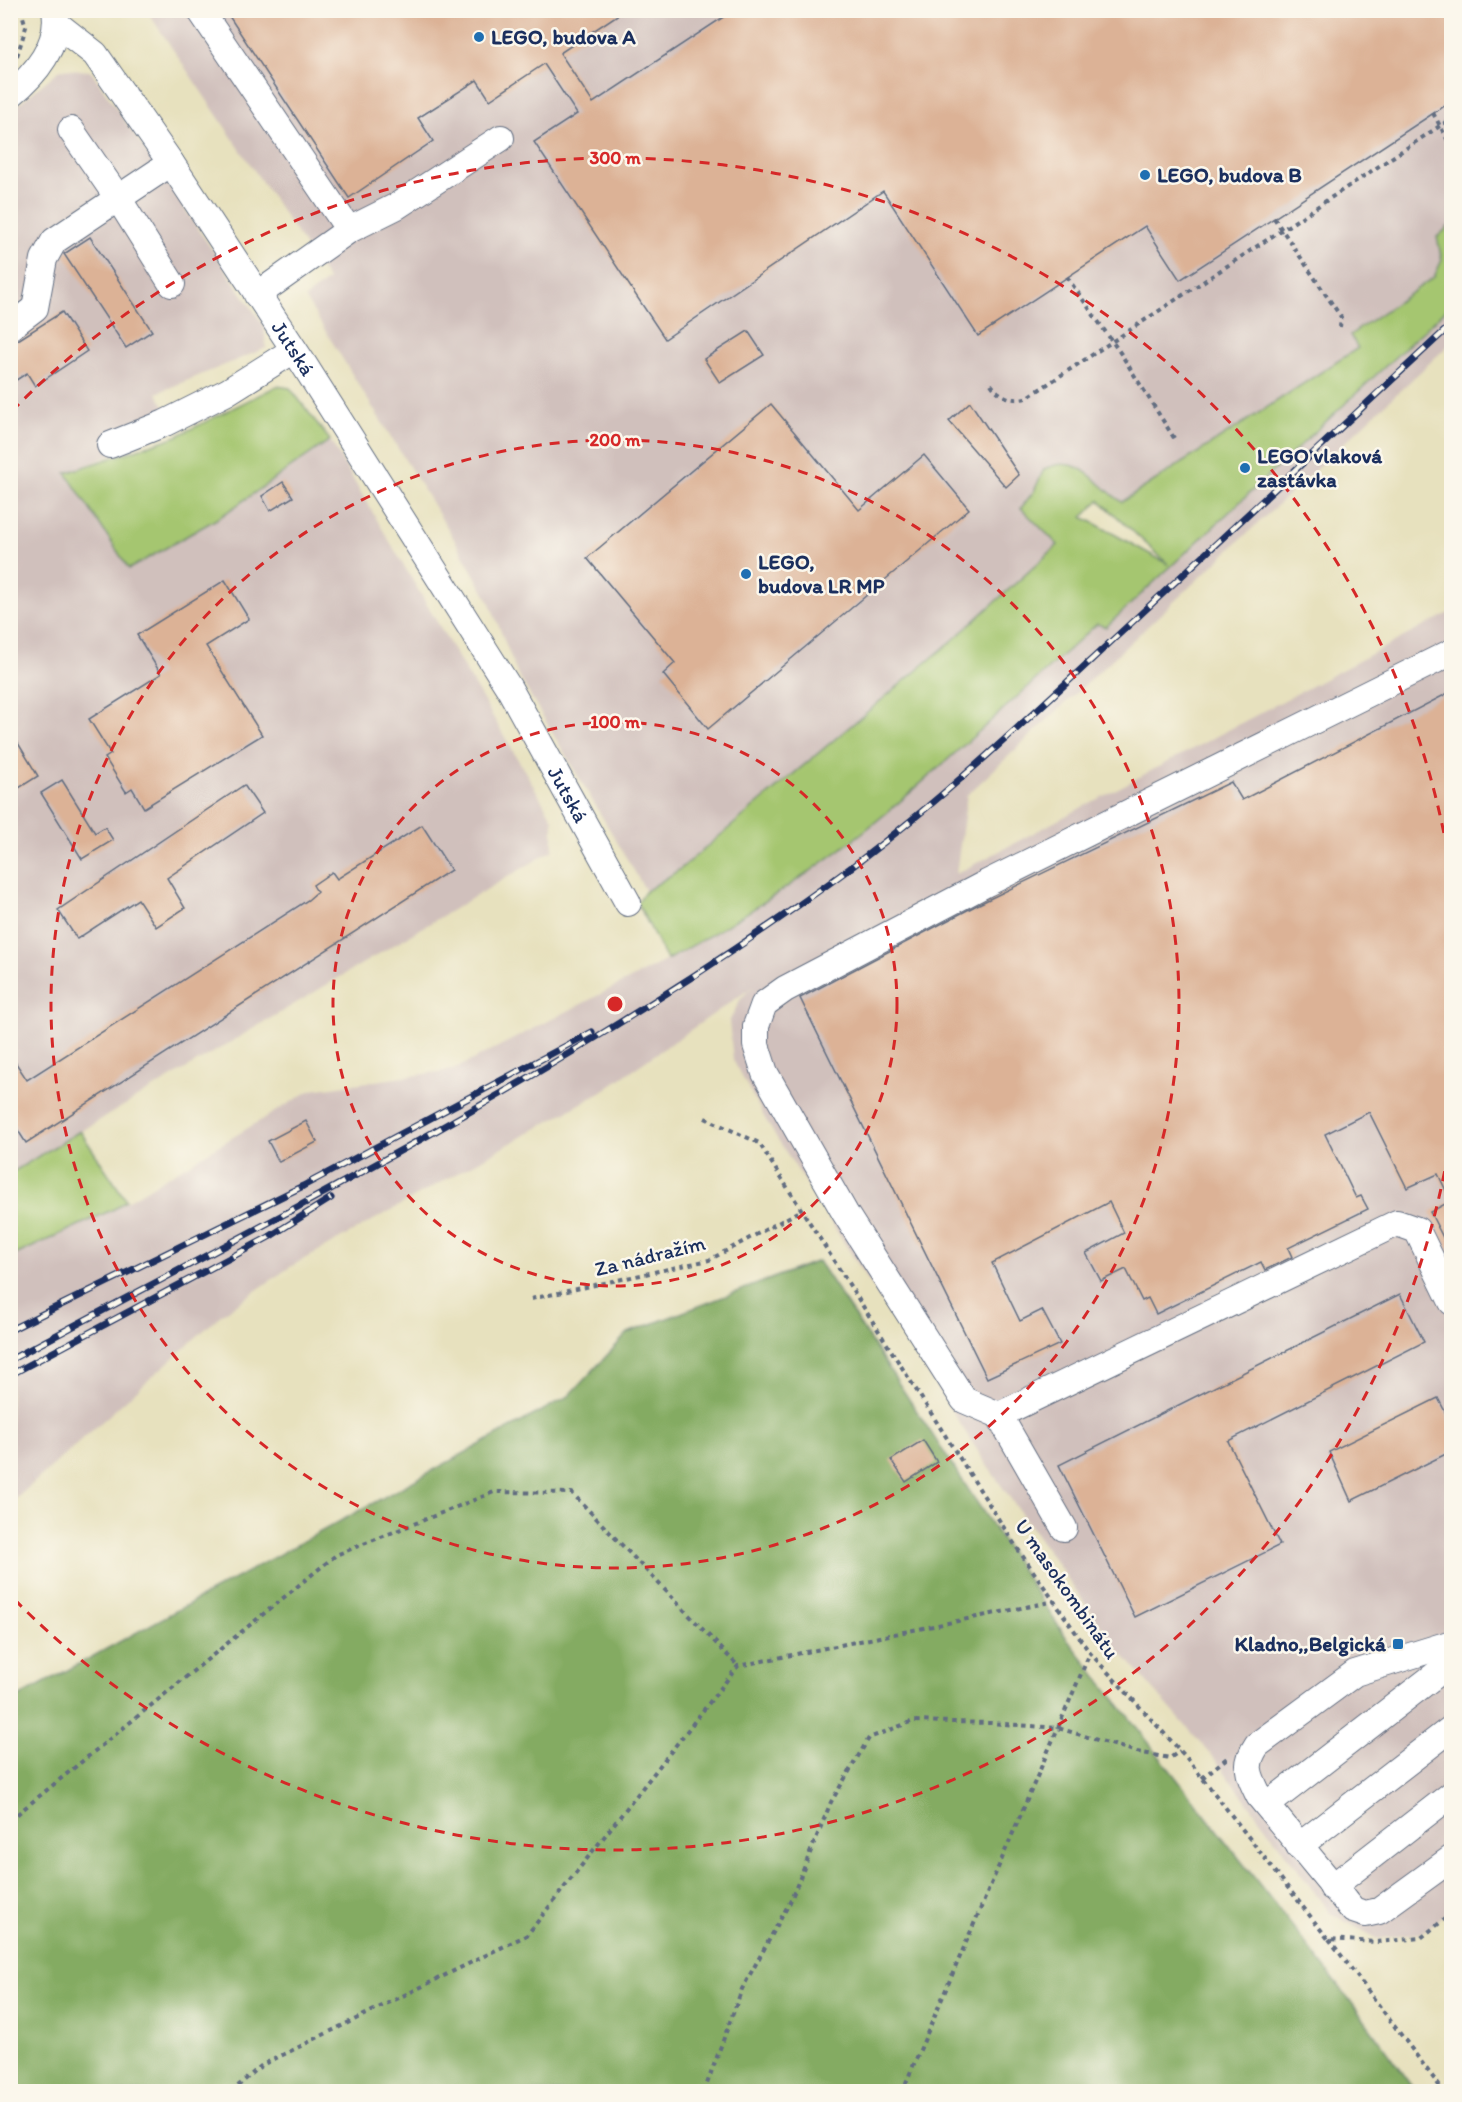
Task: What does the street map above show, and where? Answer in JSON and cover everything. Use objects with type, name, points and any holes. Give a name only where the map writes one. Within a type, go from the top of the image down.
[{"type":"street","points":[[200,10],[349,230]]},
{"type":"street","points":[[10,95],[40,67],[57,18]]},
{"type":"street","name":"Jutská","points":[[57,18],[95,54],[171,162],[257,296],[520,692],[620,865],[628,903]]},
{"type":"street","points":[[71,130],[118,198],[172,284]]},
{"type":"street","points":[[257,296],[349,230],[397,206],[501,138]]},
{"type":"street","points":[[10,327],[35,308],[44,259],[54,241],[171,162]]},
{"type":"street","points":[[110,445],[165,423],[227,392],[294,350]]},
{"type":"street","points":[[1064,1527],[999,1415],[964,1400],[816,1163],[765,1073],[756,1045],[756,1026],[764,1004],[784,989],[987,883],[1452,652]]},
{"type":"street","points":[[999,1415],[1396,1223],[1417,1230],[1452,1302]]},
{"type":"street","points":[[1452,1643],[1355,1673],[1257,1745],[1248,1759],[1250,1776],[1267,1805],[1353,1910],[1365,1914],[1379,1911],[1452,1858]]},
{"type":"street","points":[[1267,1805],[1452,1662]]},
{"type":"street","points":[[1378,1665],[1406,1697]]},
{"type":"street","points":[[1299,1846],[1452,1728]]},
{"type":"street","points":[[1332,1887],[1452,1794]]},
{"type":"path","points":[[14,62],[26,27],[21,10]]},
{"type":"path","points":[[1433,113],[1438,127],[1452,148]]},
{"type":"path","points":[[991,384],[998,394],[1023,399],[1452,118]]},
{"type":"path","points":[[1274,218],[1341,317],[1340,327]]},
{"type":"path","points":[[1067,277],[1113,342],[1174,438]]},
{"type":"path","name":"U masokombinátu","points":[[705,1118],[759,1143],[1016,1545],[1090,1653],[1180,1751],[1444,2091]]},
{"type":"path","name":"Za nádražím","points":[[531,1299],[709,1260],[802,1210]]},
{"type":"path","points":[[10,1820],[336,1555],[494,1492],[572,1492],[738,1666]]},
{"type":"path","points":[[231,2091],[262,2065],[526,1935],[738,1666],[1055,1601]]},
{"type":"path","points":[[902,2091],[1090,1653]]},
{"type":"path","points":[[704,2091],[742,1989],[790,1902],[831,1802],[869,1738],[913,1721],[1058,1728],[1137,1752],[1170,1758],[1180,1751]]},
{"type":"path","points":[[1328,1939],[1377,1942],[1421,1938],[1452,1913]]},
{"type":"shaded area","points":[[147,11],[1451,11],[1451,343],[967,795],[956,874],[1451,612],[1451,1908],[1422,1933],[1378,1939],[1330,1913],[1215,1759],[1116,1647],[986,1464],[768,1124],[733,1060],[729,1022],[741,998],[754,986],[598,1094],[290,1267],[221,1315],[11,1503],[10,1257],[116,1208],[311,1090],[453,1070],[667,960],[738,919],[1097,624],[1106,627],[1171,566],[1099,500],[1058,545],[953,640],[678,870],[646,891],[517,673],[489,601],[454,539],[305,298],[328,280]]},
{"type":"shaded area","points":[[61,69],[91,71],[264,326],[266,348],[157,393],[177,429],[66,473],[130,569],[220,517],[330,440],[553,819],[553,850],[11,1173],[10,111]]},
{"type":"green space","points":[[1451,225],[1451,305],[1106,627],[1097,624],[890,810],[837,852],[782,890],[667,960],[637,902],[646,891],[679,870],[953,640],[1058,545],[1021,508],[1034,491],[1044,469],[1067,464],[1077,467],[1122,502],[1358,348],[1350,335],[1434,277],[1442,260],[1437,237]],"holes":[[[1099,500],[1168,564],[1083,517]]]},
{"type":"green space","points":[[277,386],[290,388],[330,440],[220,517],[129,569],[66,473],[177,436]]},
{"type":"green space","points":[[80,1131],[126,1200],[116,1208],[11,1257],[11,1173]]},
{"type":"green space","points":[[818,1261],[1063,1633],[1349,1999],[1416,2091],[11,2092],[11,1701],[569,1396],[628,1333]]},
{"type":"building","points":[[225,10],[625,10],[560,53],[593,103],[734,10],[1452,10],[1452,101],[1180,280],[1145,226],[978,336],[883,191],[665,339],[534,142],[577,114],[544,64],[490,100],[477,80],[418,118],[433,141],[349,198]]},
{"type":"building","points":[[90,237],[152,331],[126,348],[64,254]]},
{"type":"building","points":[[62,312],[87,351],[35,386],[27,373],[10,384],[10,345]]},
{"type":"building","points":[[748,331],[764,355],[720,383],[704,359]]},
{"type":"building","points":[[970,402],[1019,475],[1006,487],[949,421]]},
{"type":"building","name":"LEGO, budova LR MP","points":[[771,404],[859,510],[924,455],[969,509],[708,729],[663,674],[675,663],[587,558]]},
{"type":"building","points":[[283,482],[293,497],[270,511],[262,496]]},
{"type":"building","points":[[225,580],[249,619],[206,646],[262,735],[144,808],[132,788],[126,792],[105,758],[111,754],[89,719],[161,674],[137,635]]},
{"type":"building","points":[[1452,691],[1452,1255],[1430,1212],[1451,1201],[1438,1174],[1407,1188],[1369,1112],[1325,1134],[1356,1198],[1361,1196],[1368,1209],[1288,1248],[1292,1257],[1265,1270],[1261,1262],[1156,1314],[1148,1298],[1142,1301],[1126,1269],[1101,1281],[1086,1253],[1124,1233],[1109,1202],[992,1263],[1020,1321],[1042,1310],[1060,1344],[987,1378],[800,998],[977,905],[1231,782],[1242,800]]},
{"type":"building","points":[[10,730],[38,776],[19,788],[10,773]]},
{"type":"building","points":[[62,780],[95,833],[105,827],[113,840],[82,859],[41,793]]},
{"type":"building","points":[[244,785],[263,813],[167,878],[185,908],[156,927],[138,899],[77,939],[58,910]]},
{"type":"building","points":[[422,825],[451,870],[26,1143],[10,1118],[10,1054],[27,1080],[308,900],[317,892],[313,885],[332,872],[337,879]]},
{"type":"building","points":[[306,1121],[317,1142],[279,1162],[268,1141]]},
{"type":"building","points":[[1400,1294],[1424,1342],[1228,1441],[1280,1545],[1135,1617],[1059,1465]]},
{"type":"building","points":[[1438,1398],[1452,1425],[1452,1451],[1351,1501],[1329,1452]]},
{"type":"building","points":[[923,1440],[937,1462],[906,1482],[891,1460]]},
{"type":"railway","points":[[10,1360],[334,1187],[547,1067],[753,937],[853,866],[925,809],[995,748],[1452,324]]},
{"type":"railway","points":[[10,1330],[303,1186],[592,1032]]},
{"type":"railway","points":[[10,1375],[269,1237],[331,1198]]},
{"type":"place","name":"LEGO, budova A","points":[[479,37]]},
{"type":"place","name":"LEGO, budova B","points":[[1145,175]]},
{"type":"place","name":"LEGO vlaková zastávka","points":[[1245,468]]},
{"type":"place","name":"LEGO, budova LR MP","points":[[746,574]]},
{"type":"place","name":"Kladno,,Belgická","points":[[1398,1644]]}]
